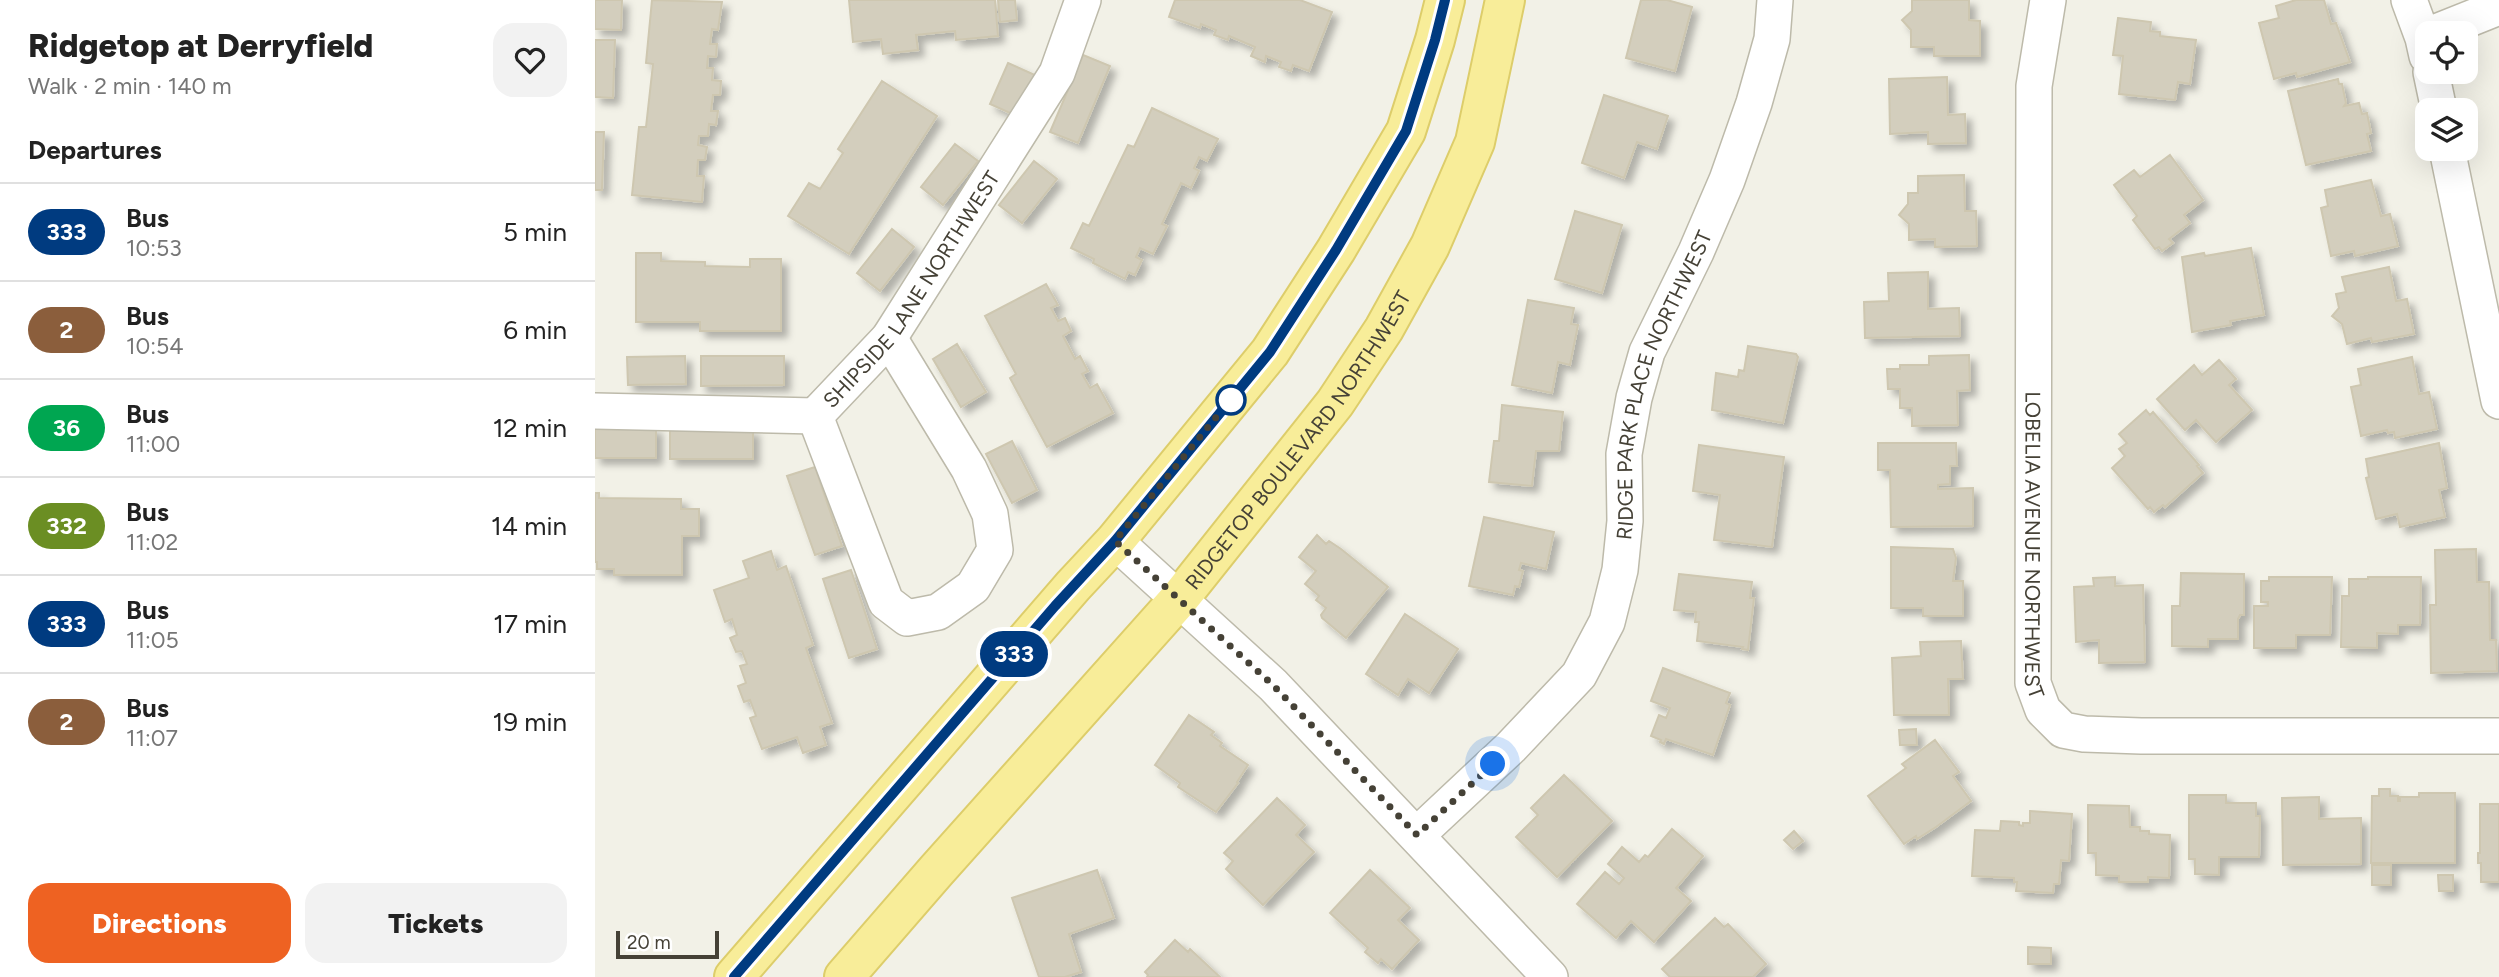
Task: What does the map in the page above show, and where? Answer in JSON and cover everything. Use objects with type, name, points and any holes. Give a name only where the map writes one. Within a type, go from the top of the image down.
[{"type":"main road","points":[[734,977],[1115,541],[1270,352],[1336,250],[1406,131],[1445,0]]},
{"type":"main road","name":"RIDGETOP BOULEVARD NORTHWEST","points":[[844,977],[936,870],[1179,599],[1335,403],[1384,329],[1430,246],[1475,142],[1505,0]]},
{"type":"street","name":"SHIPSIDE LANE NORTHWEST","points":[[595,411],[815,416],[889,338],[1058,73],[1083,0]]},
{"type":"street","name":"RIDGE PARK PLACE NORTHWEST","points":[[1417,835],[1511,747],[1579,675],[1607,622],[1620,570],[1625,509],[1624,454],[1634,398],[1647,352],[1696,252],[1731,167],[1772,39],[1775,0]]},
{"type":"street","name":"LOBELIA AVENUE NORTHWEST","points":[[2047,0],[2033,86],[2033,683],[2043,709],[2063,730],[2084,734],[2499,736]]},
{"type":"street","points":[[2409,0],[2419,21]]},
{"type":"street","points":[[2470,21],[2499,7]]},
{"type":"street","points":[[2449,161],[2499,401]]},
{"type":"street","points":[[815,416],[886,602],[907,618],[937,612],[973,587],[995,550],[990,514],[969,469],[889,338]]},
{"type":"street","points":[[1115,541],[1273,685],[1550,977]]},
{"type":"building","points":[[595,0],[622,0],[621,30],[595,29]]},
{"type":"building","points":[[652,0],[722,2],[718,30],[712,29],[710,44],[717,44],[716,57],[708,56],[707,68],[713,68],[712,80],[721,81],[720,95],[713,95],[711,111],[718,111],[716,125],[709,124],[708,136],[699,136],[698,145],[707,147],[705,160],[698,160],[697,176],[704,176],[702,202],[632,195],[639,127],[646,127],[653,64],[646,63]]},
{"type":"building","points":[[849,0],[995,0],[998,36],[956,40],[955,31],[916,35],[918,50],[883,54],[881,39],[853,42]]},
{"type":"building","points":[[998,0],[1015,0],[1017,20],[1000,22]]},
{"type":"building","points":[[1175,0],[1300,0],[1332,12],[1309,71],[1293,65],[1291,71],[1279,67],[1281,62],[1266,56],[1265,62],[1251,56],[1255,47],[1229,36],[1228,40],[1214,35],[1216,30],[1201,24],[1200,28],[1169,17]]},
{"type":"building","points":[[1641,0],[1667,0],[1692,7],[1675,71],[1626,58]]},
{"type":"building","points":[[1912,0],[1969,0],[1969,20],[1980,21],[1980,56],[1934,56],[1934,47],[1911,47],[1911,30],[1902,20],[1912,11]]},
{"type":"building","points":[[2296,0],[2324,0],[2331,24],[2336,23],[2350,62],[2297,77],[2296,73],[2274,79],[2259,23],[2279,18],[2276,6]]},
{"type":"building","points":[[2118,18],[2151,22],[2150,31],[2160,32],[2160,36],[2196,40],[2190,84],[2178,82],[2175,100],[2119,94],[2123,56],[2113,55]]},
{"type":"building","points":[[595,40],[615,40],[613,98],[595,97]]},
{"type":"building","points":[[1083,55],[1110,66],[1078,143],[1050,132]]},
{"type":"building","points":[[1008,63],[1037,76],[1019,117],[990,104]]},
{"type":"building","points":[[1947,77],[1948,115],[1965,114],[1966,143],[1928,144],[1928,132],[1890,134],[1889,79]]},
{"type":"building","points":[[2338,79],[2339,84],[2342,84],[2346,103],[2344,106],[2359,103],[2362,114],[2367,113],[2371,133],[2367,134],[2371,151],[2306,165],[2288,91]]},
{"type":"building","points":[[882,81],[937,116],[849,254],[788,216],[809,183],[820,189],[843,153],[838,149]]},
{"type":"building","points":[[1604,95],[1668,116],[1657,149],[1637,142],[1624,178],[1582,163]]},
{"type":"building","points":[[1152,108],[1218,139],[1207,161],[1199,157],[1194,168],[1199,171],[1191,188],[1181,183],[1162,224],[1167,226],[1153,254],[1140,248],[1136,257],[1142,260],[1135,275],[1128,272],[1125,279],[1071,248],[1083,223],[1089,226],[1128,145],[1134,147]]},
{"type":"building","points":[[595,132],[604,132],[602,190],[595,190]]},
{"type":"building","points":[[955,144],[978,161],[943,205],[921,187]]},
{"type":"building","points":[[2170,155],[2203,200],[2184,215],[2190,223],[2169,239],[2173,243],[2162,251],[2159,247],[2155,249],[2133,220],[2137,216],[2114,185],[2134,170],[2140,177]]},
{"type":"building","points":[[1034,161],[1057,179],[1022,223],[999,205]]},
{"type":"building","points":[[1964,175],[1965,211],[1976,211],[1977,246],[1935,247],[1935,239],[1909,240],[1909,224],[1899,215],[1908,204],[1908,193],[1918,193],[1918,176]]},
{"type":"building","points":[[2371,180],[2381,216],[2390,214],[2398,246],[2355,256],[2354,251],[2331,256],[2321,208],[2328,206],[2325,190]]},
{"type":"building","points":[[1575,211],[1622,225],[1602,293],[1555,279]]},
{"type":"building","points":[[892,229],[914,247],[880,291],[857,273]]},
{"type":"building","points":[[2251,248],[2264,315],[2230,321],[2231,325],[2192,332],[2182,257]]},
{"type":"building","points":[[636,253],[661,253],[661,261],[705,262],[705,266],[750,267],[750,259],[781,259],[781,331],[700,331],[700,322],[636,322]]},
{"type":"building","points":[[2389,267],[2396,301],[2407,299],[2414,334],[2372,342],[2371,338],[2347,344],[2342,324],[2332,316],[2339,308],[2336,294],[2346,292],[2342,277]]},
{"type":"building","points":[[1928,272],[1928,309],[1959,308],[1960,336],[1865,338],[1864,302],[1889,301],[1888,273]]},
{"type":"building","points":[[1046,284],[1058,305],[1051,308],[1058,321],[1065,318],[1071,331],[1063,336],[1075,359],[1080,356],[1088,371],[1082,374],[1090,388],[1097,384],[1113,413],[1047,447],[1010,378],[1016,374],[985,316]]},
{"type":"building","points":[[1528,300],[1574,308],[1571,324],[1578,325],[1570,365],[1558,362],[1552,393],[1512,385]]},
{"type":"building","points":[[957,344],[986,392],[961,407],[933,359]]},
{"type":"building","points":[[1748,346],[1796,354],[1798,357],[1783,423],[1712,410],[1716,373],[1738,377],[1739,370],[1744,371]]},
{"type":"building","points":[[1969,355],[1970,390],[1957,391],[1958,425],[1912,426],[1912,408],[1900,408],[1900,389],[1888,389],[1887,369],[1900,369],[1900,365],[1929,365],[1929,356]]},
{"type":"building","points":[[685,356],[686,384],[628,385],[627,357]]},
{"type":"building","points":[[701,356],[784,356],[784,385],[701,386]]},
{"type":"building","points":[[2412,357],[2419,394],[2429,392],[2437,429],[2395,438],[2394,432],[2388,433],[2387,430],[2361,436],[2351,387],[2361,385],[2358,369]]},
{"type":"building","points":[[2219,360],[2236,379],[2229,385],[2252,410],[2216,442],[2196,420],[2185,430],[2157,399],[2194,365],[2202,375]]},
{"type":"building","points":[[1502,405],[1563,412],[1559,451],[1536,451],[1532,486],[1489,482],[1494,441],[1499,441]]},
{"type":"building","points":[[2146,410],[2150,415],[2153,412],[2203,473],[2165,507],[2163,505],[2154,512],[2150,507],[2148,509],[2112,468],[2125,456],[2119,449],[2127,443],[2119,434]]},
{"type":"building","points":[[656,428],[656,458],[595,458],[595,429]]},
{"type":"building","points":[[670,430],[753,430],[753,459],[670,459]]},
{"type":"building","points":[[1012,441],[1037,490],[1012,503],[986,454]]},
{"type":"building","points":[[1878,443],[1956,443],[1957,466],[1950,466],[1950,484],[1938,485],[1938,489],[1973,488],[1973,526],[1891,527],[1890,470],[1878,470]]},
{"type":"building","points":[[2439,443],[2447,488],[2439,490],[2445,517],[2400,527],[2397,514],[2376,519],[2366,478],[2369,477],[2366,459]]},
{"type":"building","points":[[1699,445],[1784,457],[1772,547],[1714,540],[1720,495],[1693,491]]},
{"type":"building","points":[[815,467],[842,546],[815,555],[787,476]]},
{"type":"building","points":[[595,493],[599,493],[599,498],[681,499],[681,509],[699,509],[699,536],[682,536],[682,575],[614,575],[614,569],[597,569]]},
{"type":"building","points":[[1484,517],[1554,532],[1546,569],[1521,563],[1519,570],[1523,571],[1519,587],[1515,586],[1513,595],[1469,586]]},
{"type":"building","points":[[1317,535],[1326,544],[1329,541],[1341,549],[1388,587],[1346,638],[1322,618],[1326,608],[1316,600],[1319,596],[1305,584],[1316,571],[1299,557]]},
{"type":"building","points":[[1891,547],[1953,549],[1956,558],[1953,581],[1963,581],[1963,616],[1923,616],[1923,608],[1891,608]]},
{"type":"building","points":[[2476,549],[2477,582],[2489,582],[2490,640],[2496,640],[2497,671],[2431,673],[2430,605],[2436,605],[2435,550]]},
{"type":"building","points":[[771,551],[777,570],[786,566],[813,645],[806,648],[832,723],[820,727],[826,745],[803,753],[797,737],[762,749],[750,718],[756,716],[750,700],[744,702],[738,686],[746,683],[740,666],[747,664],[742,651],[736,652],[730,638],[737,635],[732,619],[725,622],[714,590],[749,578],[743,561]]},
{"type":"building","points":[[851,570],[877,649],[849,658],[823,579]]},
{"type":"building","points":[[2181,573],[2244,574],[2244,615],[2240,615],[2238,619],[2238,639],[2208,639],[2208,647],[2172,646],[2172,606],[2180,606]]},
{"type":"building","points":[[1679,574],[1752,582],[1750,598],[1754,598],[1748,650],[1697,641],[1699,622],[1695,622],[1696,612],[1674,610]]},
{"type":"building","points":[[2115,577],[2115,586],[2143,585],[2145,662],[2099,663],[2099,640],[2076,642],[2074,587],[2094,586],[2093,578]]},
{"type":"building","points":[[2269,577],[2332,577],[2330,635],[2296,635],[2296,648],[2254,648],[2254,606],[2268,606],[2268,602],[2261,602],[2261,581],[2269,581]]},
{"type":"building","points":[[2421,577],[2420,625],[2398,625],[2398,634],[2377,633],[2377,648],[2341,647],[2342,596],[2349,596],[2349,579]]},
{"type":"building","points":[[1405,614],[1458,649],[1429,693],[1408,679],[1398,695],[1366,674]]},
{"type":"building","points":[[1961,641],[1963,679],[1948,679],[1949,715],[1894,715],[1892,658],[1921,656],[1920,642]]},
{"type":"building","points":[[1663,668],[1730,693],[1726,703],[1730,705],[1713,755],[1666,739],[1664,744],[1651,736],[1659,715],[1666,718],[1670,708],[1651,701]]},
{"type":"building","points":[[1189,715],[1214,732],[1211,735],[1222,743],[1220,746],[1248,765],[1216,812],[1178,787],[1180,783],[1155,765]]},
{"type":"building","points":[[1916,729],[1917,745],[1900,745],[1899,730]]},
{"type":"building","points":[[1935,740],[1959,772],[1953,776],[1971,801],[1936,827],[1904,844],[1868,796],[1906,768],[1902,764]]},
{"type":"building","points":[[1564,775],[1612,821],[1557,877],[1516,837],[1538,815],[1531,808]]},
{"type":"building","points":[[2379,789],[2390,789],[2390,796],[2398,796],[2398,801],[2400,797],[2419,797],[2419,793],[2455,793],[2455,863],[2371,863],[2372,796],[2379,796]]},
{"type":"building","points":[[2189,795],[2226,795],[2226,803],[2256,803],[2256,816],[2260,816],[2259,857],[2219,857],[2219,875],[2195,874],[2195,859],[2189,859]]},
{"type":"building","points":[[2319,797],[2319,819],[2361,818],[2361,864],[2283,865],[2282,798]]},
{"type":"building","points":[[1277,798],[1305,825],[1296,835],[1314,852],[1263,905],[1226,869],[1233,861],[1224,853]]},
{"type":"building","points":[[2480,804],[2499,804],[2499,882],[2481,882],[2481,863],[2478,863]]},
{"type":"building","points":[[2088,805],[2129,806],[2130,827],[2140,827],[2140,831],[2149,831],[2149,834],[2170,835],[2169,878],[2148,877],[2148,882],[2119,882],[2119,876],[2096,875],[2096,853],[2088,853]]},
{"type":"building","points":[[2030,811],[2072,814],[2069,861],[2061,860],[2059,884],[2054,884],[2053,893],[2016,891],[2017,882],[2014,882],[2014,878],[1972,876],[1975,830],[2000,831],[2001,821],[2019,822],[2019,825],[2023,826],[2023,823],[2030,823]]},
{"type":"building","points":[[1672,829],[1703,856],[1676,888],[1691,901],[1654,942],[1631,921],[1616,938],[1577,904],[1605,872],[1619,884],[1624,878],[1608,864],[1622,847],[1639,862],[1645,855],[1648,857]]},
{"type":"building","points":[[1794,831],[1803,841],[1793,849],[1784,840]]},
{"type":"building","points":[[2372,865],[2391,865],[2391,885],[2372,885]]},
{"type":"building","points":[[1097,870],[1114,918],[1069,934],[1081,972],[1065,977],[1039,977],[1012,898]]},
{"type":"building","points":[[1370,870],[1410,908],[1398,920],[1419,940],[1392,969],[1381,959],[1378,963],[1365,952],[1368,948],[1330,913]]},
{"type":"building","points":[[2438,875],[2453,875],[2453,891],[2439,891]]},
{"type":"building","points":[[1715,918],[1724,927],[1728,924],[1766,964],[1753,977],[1670,977],[1662,969]]},
{"type":"building","points":[[1175,940],[1188,952],[1190,949],[1220,977],[1147,977],[1145,972]]},
{"type":"building","points":[[2028,947],[2051,948],[2051,964],[2028,964]]},
{"type":"bus line","name":"333","points":[[734,977],[1055,606],[1115,541],[1270,352],[1336,250],[1406,131],[1445,0]]},
{"type":"route","points":[[1231,400],[1235,394],[1115,541],[1273,685],[1417,835],[1493,764]]}]
